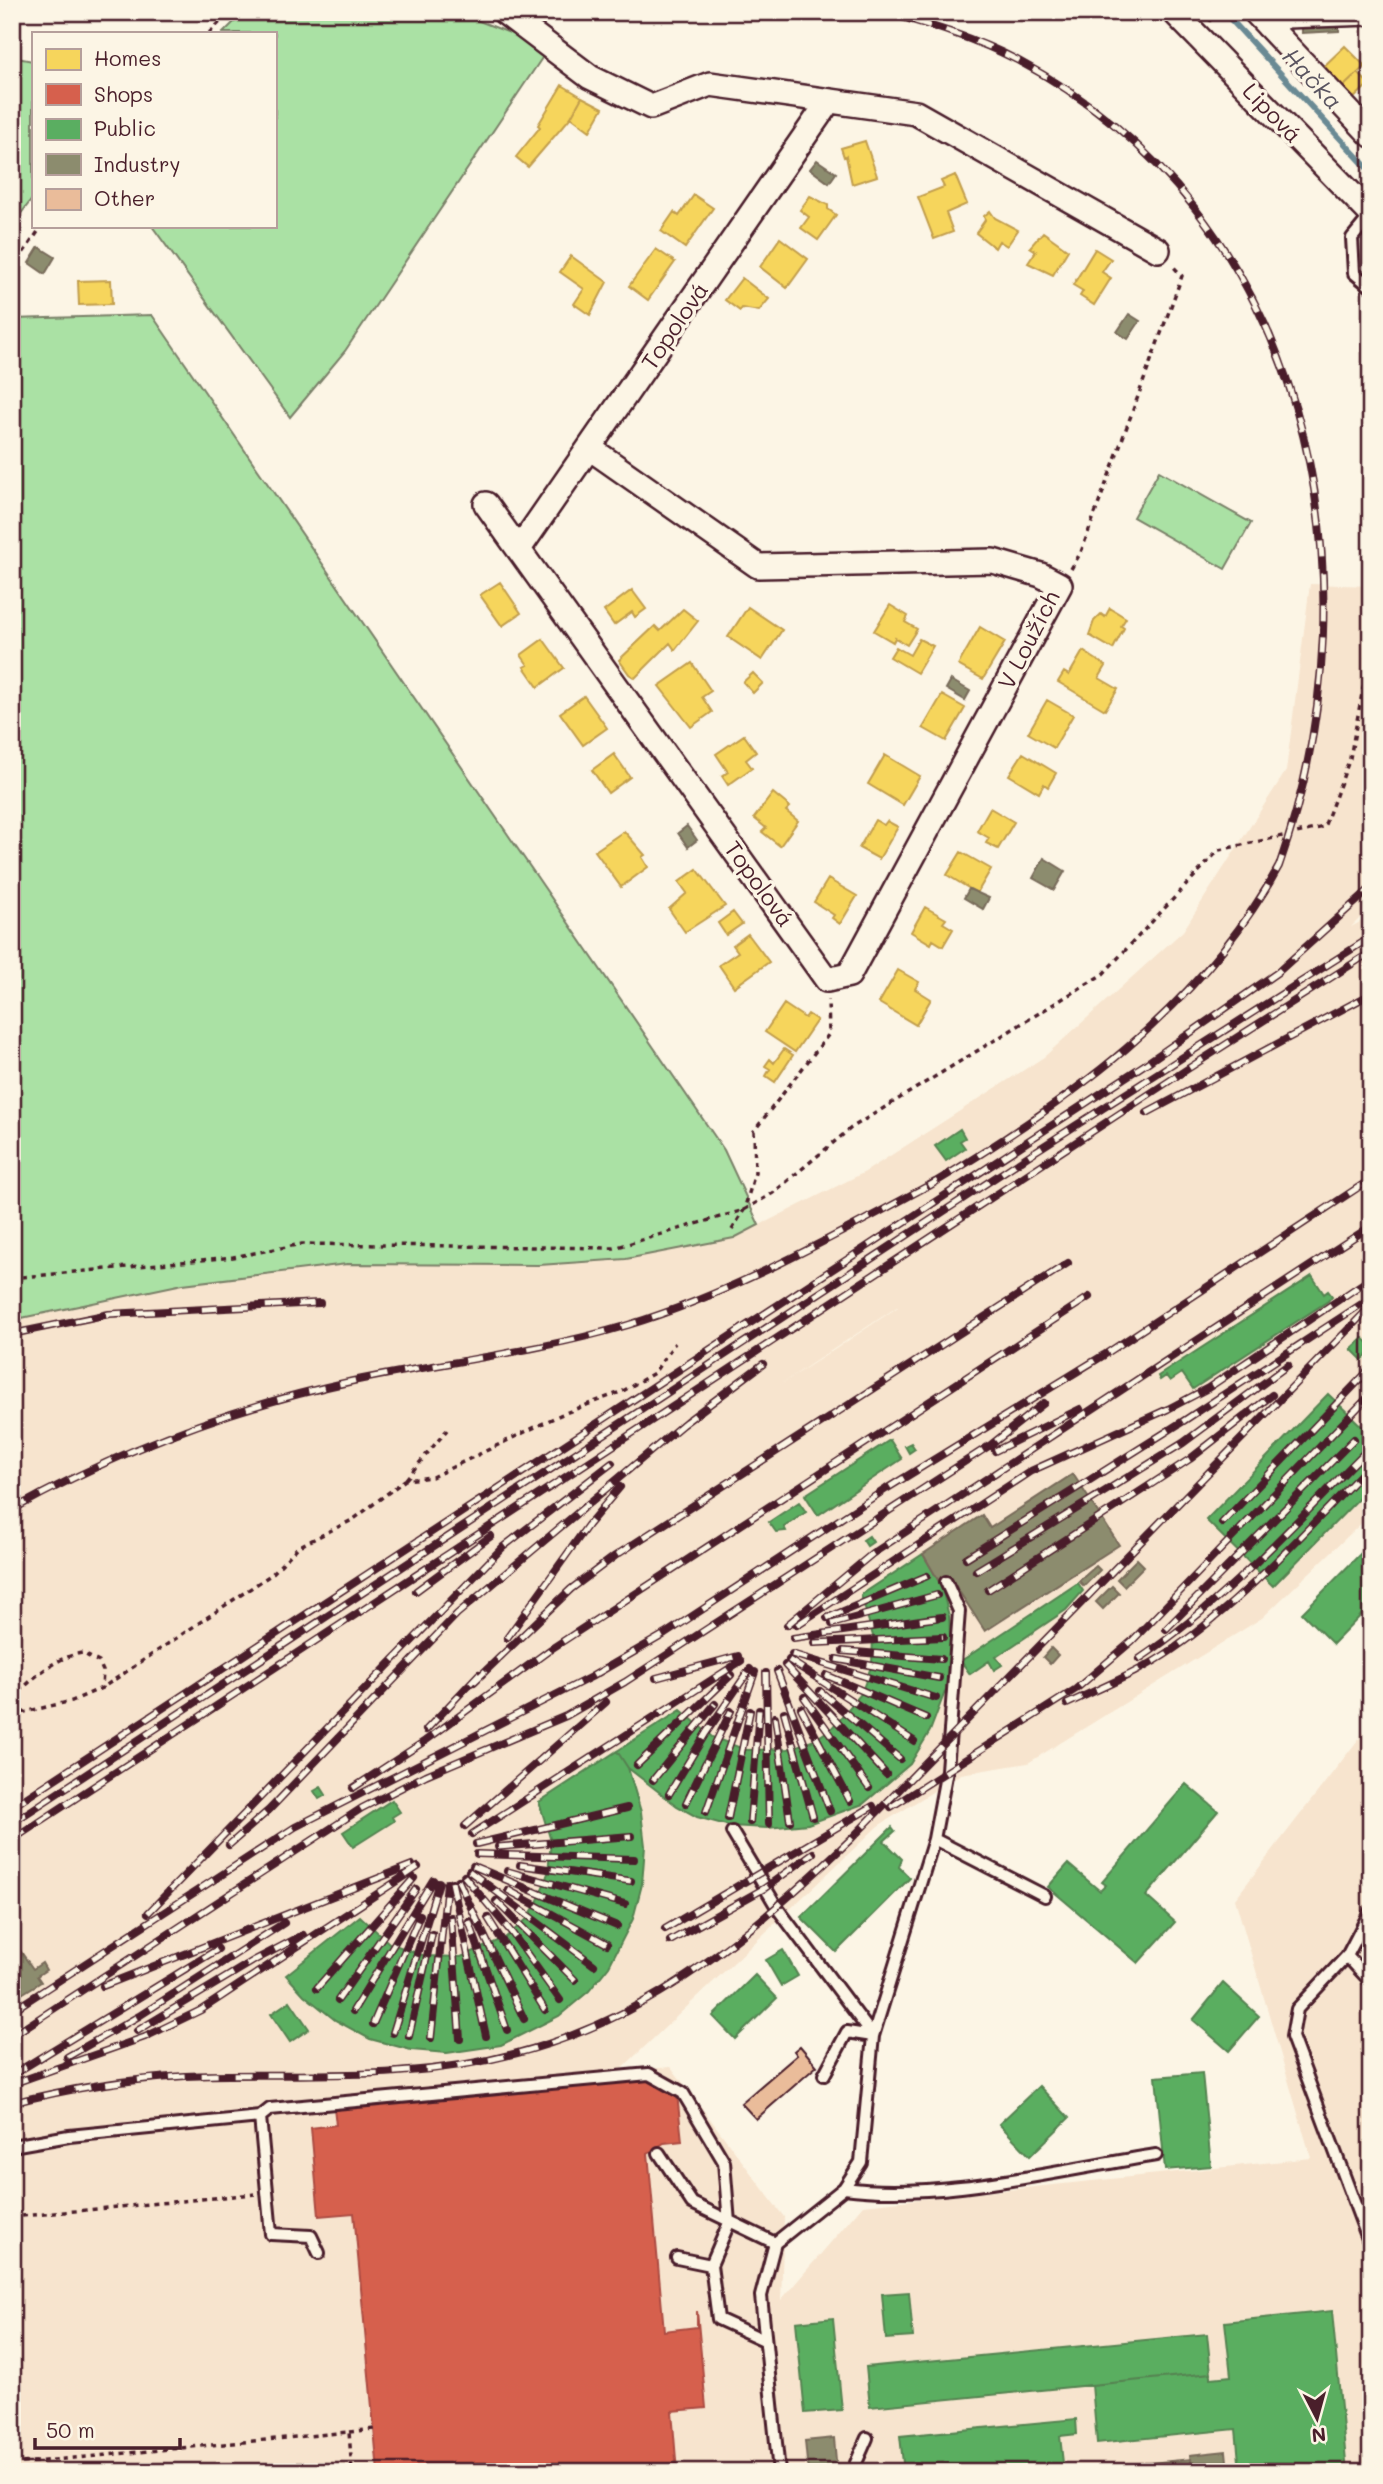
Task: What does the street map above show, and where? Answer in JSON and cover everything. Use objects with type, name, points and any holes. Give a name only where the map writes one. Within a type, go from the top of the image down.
[{"type":"street","points":[[504,12],[590,77],[651,107],[710,85],[916,113],[1158,250]]},
{"type":"street","name":"Lipová","points":[[1174,12],[1371,215]]},
{"type":"street","points":[[1262,19],[1371,13]]},
{"type":"street","points":[[1262,19],[1371,135]]},
{"type":"street","name":"Topolová","points":[[519,549],[591,449],[829,101]]},
{"type":"street","name":"V Loužích","points":[[591,449],[758,566],[993,561],[1041,575],[1060,585],[849,975],[827,980]]},
{"type":"street","name":"Topolová","points":[[486,504],[827,980]]},
{"type":"lane","points":[[1371,215],[1352,238],[1354,272],[1371,287]]},
{"type":"lane","points":[[779,2472],[761,2296],[775,2243],[844,2188],[861,2162],[873,2036],[934,1839],[947,1770],[959,1611],[946,1582]]},
{"type":"lane","points":[[732,1832],[778,1909],[873,2036]]},
{"type":"lane","points":[[934,1839],[1045,1896]]},
{"type":"lane","points":[[1371,1910],[1347,1956],[1297,2009],[1292,2037],[1371,2247]]},
{"type":"lane","points":[[1347,1956],[1371,1982]]},
{"type":"lane","points":[[824,2075],[847,2032],[873,2036]]},
{"type":"lane","points":[[12,2146],[69,2136],[260,2117],[270,2109],[649,2074],[683,2093],[724,2162],[729,2223],[711,2265],[718,2319],[764,2340]]},
{"type":"lane","points":[[260,2117],[271,2234],[311,2236],[319,2253]]},
{"type":"lane","points":[[659,2153],[692,2203],[775,2243]]},
{"type":"lane","points":[[844,2188],[883,2193],[954,2187],[1156,2155]]},
{"type":"lane","points":[[677,2258],[711,2265]]},
{"type":"lane","points":[[852,2472],[867,2438]]},
{"type":"path","points":[[210,32],[230,12]]},
{"type":"path","points":[[12,269],[40,228]]},
{"type":"path","points":[[1060,585],[1081,552],[1182,276],[1158,250]]},
{"type":"path","points":[[12,1278],[233,1257],[302,1244],[614,1248],[744,1210],[773,1193],[851,1128],[1103,974],[1219,850],[1324,827],[1350,758],[1367,667],[1371,606]]},
{"type":"path","points":[[732,1230],[744,1210],[755,1173],[754,1131],[829,1034],[827,980]]},
{"type":"path","points":[[405,1480],[432,1477],[561,1415],[623,1391],[654,1373],[675,1343]]},
{"type":"path","points":[[12,1715],[72,1701],[102,1688],[272,1574],[298,1547],[354,1519],[405,1480],[447,1430]]},
{"type":"path","points":[[12,1699],[61,1659],[82,1653],[99,1662],[103,1671],[102,1688]]},
{"type":"path","points":[[12,2217],[268,2192]]},
{"type":"path","points":[[12,2465],[374,2430]]},
{"type":"path","points":[[349,2432],[352,2472]]},
{"type":"shaded area","points":[[1310,584],[1371,586],[1371,907],[1351,927],[1371,916],[1371,1514],[1262,1618],[1028,1763],[961,1774],[878,1826],[618,2072],[671,2067],[784,2217],[781,2300],[863,2205],[1311,2158],[1235,1899],[1371,1723],[1371,2472],[12,2472],[12,1320],[183,1284],[347,1264],[539,1265],[626,1259],[734,1238],[865,1172],[1044,1057],[1183,931],[1286,771]],"holes":[[[898,1307],[831,1352],[778,1386]]]},
{"type":"green space","points":[[244,12],[456,12],[528,40],[544,55],[345,351],[290,417],[153,228],[276,228],[276,32],[224,32]]},
{"type":"green space","points":[[12,57],[32,61],[32,199],[12,225]]},
{"type":"green space","points":[[152,315],[724,1150],[759,1225],[734,1238],[626,1259],[539,1265],[347,1264],[183,1284],[12,1320],[12,319]]},
{"type":"green space","points":[[1159,471],[1251,523],[1225,569],[1133,517]]},
{"type":"building: Homes","points":[[1345,46],[1365,66],[1343,87],[1324,66]]},
{"type":"building: Homes","points":[[1358,73],[1369,84],[1354,98],[1343,87]]},
{"type":"building: Homes","points":[[562,85],[582,97],[571,117],[528,167],[516,157],[540,127],[538,125]]},
{"type":"building: Homes","points":[[582,97],[603,108],[590,131],[571,117]]},
{"type":"building: Homes","points":[[865,141],[877,176],[852,184],[846,156],[844,157],[841,148]]},
{"type":"building: Homes","points":[[955,175],[967,204],[946,213],[953,232],[934,239],[918,197],[944,187],[941,181]]},
{"type":"building: Homes","points":[[694,195],[713,208],[685,248],[661,231],[674,212],[679,216]]},
{"type":"building: Homes","points":[[810,196],[828,205],[828,209],[836,215],[818,240],[801,228],[809,217],[800,210]]},
{"type":"building: Homes","points":[[990,211],[995,218],[1018,230],[1007,246],[999,241],[995,248],[976,233],[985,220],[984,216]]},
{"type":"building: Homes","points":[[1043,232],[1068,250],[1053,275],[1028,263],[1036,251],[1030,247]]},
{"type":"building: Homes","points":[[780,238],[808,259],[787,288],[760,267]]},
{"type":"building: Homes","points":[[656,249],[675,262],[648,300],[629,286]]},
{"type":"building: Homes","points":[[1095,249],[1111,259],[1102,272],[1111,278],[1094,305],[1080,296],[1083,291],[1073,285]]},
{"type":"building: Homes","points":[[571,256],[607,282],[590,315],[574,304],[584,289],[560,272]]},
{"type":"building: Homes","points":[[742,278],[769,299],[759,311],[742,308],[740,311],[725,300]]},
{"type":"building: Homes","points":[[111,280],[112,304],[79,305],[78,281]]},
{"type":"building: Homes","points":[[500,582],[521,613],[502,626],[480,595]]},
{"type":"building: Homes","points":[[632,590],[646,609],[635,617],[632,612],[614,625],[604,611]]},
{"type":"building: Homes","points":[[890,605],[908,616],[905,622],[917,629],[907,645],[895,638],[893,642],[874,631]]},
{"type":"building: Homes","points":[[748,607],[782,630],[762,660],[728,637]]},
{"type":"building: Homes","points":[[1110,608],[1126,618],[1113,649],[1089,635],[1094,621],[1101,614],[1105,617]]},
{"type":"building: Homes","points":[[683,609],[698,621],[675,650],[670,643],[635,678],[629,674],[619,660],[655,626],[660,631]]},
{"type":"building: Homes","points":[[980,627],[1005,642],[983,679],[958,665]]},
{"type":"building: Homes","points":[[543,639],[564,668],[538,687],[524,667],[528,665],[521,655]]},
{"type":"building: Homes","points":[[919,639],[933,646],[917,673],[890,657],[896,647],[910,655]]},
{"type":"building: Homes","points":[[1083,651],[1106,666],[1099,678],[1118,689],[1105,710],[1058,682],[1064,672],[1069,675]]},
{"type":"building: Homes","points":[[692,663],[711,691],[702,697],[712,712],[691,727],[659,686]]},
{"type":"building: Homes","points":[[753,673],[763,683],[753,693],[743,682]]},
{"type":"building: Homes","points":[[942,695],[965,708],[946,741],[923,728]]},
{"type":"building: Homes","points":[[584,696],[607,728],[583,745],[560,713]]},
{"type":"building: Homes","points":[[1047,700],[1073,715],[1054,748],[1028,733]]},
{"type":"building: Homes","points":[[744,735],[756,752],[746,760],[752,768],[728,785],[722,776],[728,772],[716,754]]},
{"type":"building: Homes","points":[[1023,753],[1056,773],[1048,787],[1044,784],[1039,793],[1009,775]]},
{"type":"building: Homes","points":[[614,754],[630,777],[608,793],[592,770]]},
{"type":"building: Homes","points":[[885,755],[920,776],[903,805],[868,784]]},
{"type":"building: Homes","points":[[773,793],[790,807],[786,811],[798,821],[780,846],[762,832],[766,828],[754,818]]},
{"type":"building: Homes","points":[[990,808],[1014,822],[998,849],[986,843],[989,838],[977,831]]},
{"type":"building: Homes","points":[[875,820],[884,825],[887,821],[898,827],[879,859],[859,848]]},
{"type":"building: Homes","points":[[624,831],[645,855],[642,857],[648,867],[621,887],[595,851]]},
{"type":"building: Homes","points":[[961,852],[991,869],[977,893],[947,875]]},
{"type":"building: Homes","points":[[697,869],[725,906],[685,932],[669,909],[687,893],[679,882]]},
{"type":"building: Homes","points":[[828,879],[857,896],[840,924],[832,918],[834,915],[814,902]]},
{"type":"building: Homes","points":[[925,907],[946,919],[943,923],[953,929],[943,946],[933,940],[931,944],[911,932]]},
{"type":"building: Homes","points":[[733,912],[742,924],[726,935],[718,923]]},
{"type":"building: Homes","points":[[748,934],[769,962],[734,987],[719,965],[738,952],[733,945]]},
{"type":"building: Homes","points":[[898,970],[919,982],[915,989],[931,999],[916,1025],[879,1003]]},
{"type":"building: Homes","points":[[784,1004],[805,1018],[808,1014],[817,1020],[795,1052],[765,1032]]},
{"type":"building: Homes","points":[[784,1049],[793,1055],[775,1082],[766,1076],[770,1069],[765,1066],[770,1059],[774,1063]]},
{"type":"building: Shops","points":[[647,2079],[677,2094],[682,2141],[664,2143],[648,2153],[664,2331],[697,2327],[697,2311],[706,2408],[672,2411],[677,2472],[378,2472],[354,2213],[319,2216],[311,2128],[336,2125],[334,2108]]},
{"type":"building: Public","points":[[960,1129],[965,1138],[960,1141],[965,1148],[946,1161],[935,1146]]},
{"type":"building: Public","points":[[1312,1276],[1324,1294],[1328,1291],[1332,1296],[1328,1301],[1193,1389],[1182,1373],[1170,1381],[1166,1376],[1160,1380],[1158,1376]]},
{"type":"building: Public","points":[[1363,1338],[1371,1345],[1371,1352],[1362,1360],[1351,1349]]},
{"type":"building: Public","points":[[1328,1394],[1371,1435],[1371,1486],[1273,1586],[1206,1520]]},
{"type":"building: Public","points":[[890,1440],[902,1459],[818,1515],[805,1495]]},
{"type":"building: Public","points":[[911,1443],[915,1449],[909,1453],[905,1446]]},
{"type":"building: Public","points":[[799,1502],[806,1512],[784,1527],[786,1531],[776,1532],[769,1522]]},
{"type":"building: Public","points":[[869,1536],[873,1542],[867,1546],[863,1540]]},
{"type":"building: Public","points":[[1371,1543],[1371,1605],[1333,1644],[1302,1613]]},
{"type":"building: Public","points":[[923,1554],[941,1585],[949,1616],[951,1656],[946,1689],[930,1731],[910,1764],[863,1804],[808,1824],[767,1828],[730,1826],[697,1817],[677,1806],[628,1768],[617,1751],[681,1710],[712,1737],[746,1750],[788,1749],[812,1741],[831,1729],[861,1694],[872,1664],[873,1636],[861,1595]]},
{"type":"building: Public","points":[[1078,1583],[1083,1591],[1066,1610],[996,1657],[1002,1665],[994,1670],[989,1661],[970,1674],[961,1661]]},
{"type":"building: Public","points":[[617,1751],[628,1768],[641,1812],[645,1846],[642,1884],[633,1919],[609,1966],[589,1991],[559,2016],[501,2045],[447,2053],[411,2050],[370,2039],[335,2020],[304,1995],[286,1975],[360,1916],[389,1943],[425,1956],[461,1957],[505,1938],[527,1919],[537,1903],[548,1873],[551,1841],[539,1802]]},
{"type":"building: Public","points":[[1186,1784],[1218,1811],[1146,1896],[1175,1922],[1138,1963],[1048,1887],[1068,1864],[1100,1891],[1106,1885],[1102,1882]]},
{"type":"building: Public","points":[[321,1787],[326,1795],[319,1799],[314,1791]]},
{"type":"building: Public","points":[[392,1800],[400,1812],[392,1817],[394,1821],[353,1847],[343,1832]]},
{"type":"building: Public","points":[[892,1827],[895,1831],[884,1841],[902,1859],[899,1867],[910,1878],[836,1952],[801,1917]]},
{"type":"building: Public","points":[[783,1950],[798,1976],[781,1986],[766,1960]]},
{"type":"building: Public","points":[[755,1975],[777,1998],[735,2039],[713,2016]]},
{"type":"building: Public","points":[[1223,1983],[1259,2016],[1229,2051],[1193,2020]]},
{"type":"building: Public","points":[[290,2001],[309,2029],[290,2042],[271,2014]]},
{"type":"building: Public","points":[[1202,2073],[1211,2166],[1165,2170],[1156,2077]]},
{"type":"building: Public","points":[[1039,2086],[1069,2118],[1030,2156],[999,2124]]},
{"type":"building: Public","points":[[909,2292],[913,2337],[886,2339],[882,2294]]},
{"type":"building: Public","points":[[1332,2311],[1347,2472],[1240,2472],[1236,2429],[1097,2443],[1092,2385],[1211,2373],[1211,2378],[1231,2376],[1225,2322]]},
{"type":"building: Public","points":[[833,2318],[842,2410],[805,2413],[796,2322]]},
{"type":"building: Public","points":[[1207,2334],[1211,2373],[870,2407],[866,2367]]},
{"type":"building: Public","points":[[1076,2419],[1077,2434],[1060,2436],[1064,2472],[904,2472],[900,2436]]},
{"type":"building: Industry","points":[[1339,19],[1339,31],[1302,33],[1302,21]]},
{"type":"building: Industry","points":[[817,160],[836,173],[829,183],[810,169]]},
{"type":"building: Industry","points":[[39,247],[55,257],[45,274],[29,263]]},
{"type":"building: Industry","points":[[1129,314],[1140,321],[1128,339],[1117,332]]},
{"type":"building: Industry","points":[[951,680],[970,691],[965,700],[946,689]]},
{"type":"building: Industry","points":[[687,826],[697,840],[688,847],[678,833]]},
{"type":"building: Industry","points":[[1044,858],[1065,871],[1054,890],[1033,878]]},
{"type":"building: Industry","points":[[969,889],[989,898],[983,909],[964,898]]},
{"type":"building: Industry","points":[[1073,1474],[1119,1545],[985,1631],[951,1579],[941,1585],[923,1554],[982,1515],[990,1528]]},
{"type":"building: Industry","points":[[1137,1559],[1144,1566],[1124,1586],[1117,1579]]},
{"type":"building: Industry","points":[[1096,1566],[1100,1570],[1084,1586],[1079,1581]]},
{"type":"building: Industry","points":[[1112,1586],[1119,1593],[1103,1609],[1096,1602]]},
{"type":"building: Industry","points":[[1051,1648],[1058,1655],[1050,1664],[1043,1657]]},
{"type":"building: Industry","points":[[19,1949],[33,1969],[42,1963],[46,1970],[37,1976],[41,1982],[12,2000],[12,1954]]},
{"type":"building: Industry","points":[[834,2438],[837,2472],[808,2472],[805,2441]]},
{"type":"building: Industry","points":[[1226,2451],[1228,2472],[1192,2472],[1190,2455]]},
{"type":"building: Industry","points":[[1191,2459],[1192,2472],[1120,2472],[1119,2466]]},
{"type":"building: Other","points":[[800,2046],[817,2066],[756,2119],[741,2103],[797,2055],[794,2051]]},
{"type":"waterway","name":"Hačka","points":[[1224,12],[1371,172]]},
{"type":"railway","points":[[884,12],[969,39],[1017,60],[1116,126],[1195,209],[1255,304],[1296,409],[1319,521],[1323,637],[1310,753],[1279,866],[1247,917],[1211,965],[1126,1049],[1030,1122],[929,1186]]},
{"type":"railway","points":[[12,1807],[1144,1065],[1278,972],[1371,888]]},
{"type":"railway","points":[[12,1823],[1028,1156],[1371,937]]},
{"type":"railway","points":[[12,1840],[1189,1068],[1371,952]]},
{"type":"railway","points":[[1147,1113],[1371,994]]},
{"type":"railway","points":[[12,2011],[295,1827],[591,1677],[665,1634],[886,1489],[1104,1355],[1371,1179]]},
{"type":"railway","points":[[12,1510],[94,1468],[220,1417],[353,1381],[525,1350],[628,1325],[668,1312],[785,1261],[935,1182]]},
{"type":"railway","points":[[787,1625],[872,1554],[1371,1226]]},
{"type":"railway","points":[[474,1682],[571,1589],[615,1556],[1068,1263]]},
{"type":"railway","points":[[797,1625],[1031,1471],[1208,1388],[1371,1278]]},
{"type":"railway","points":[[353,1788],[425,1741],[551,1649],[1089,1297]]},
{"type":"railway","points":[[12,1334],[109,1314],[320,1303]]},
{"type":"railway","points":[[966,1558],[1185,1420],[1363,1303]]},
{"type":"railway","points":[[12,2103],[98,2085],[164,2077],[397,2072],[468,2064],[532,2049],[592,2027],[647,2000],[700,1967],[751,1929],[852,1838],[1371,1306]]},
{"type":"railway","points":[[682,1425],[763,1364]]},
{"type":"railway","points":[[976,1571],[1183,1443],[1288,1365]]},
{"type":"railway","points":[[1222,1523],[1371,1368]]},
{"type":"railway","points":[[891,1807],[1076,1689],[1132,1641],[1371,1394]]},
{"type":"railway","points":[[988,1590],[1190,1459],[1272,1395]]},
{"type":"railway","points":[[12,2036],[362,1808],[426,1775],[566,1716],[625,1682],[992,1444],[1044,1403]]},
{"type":"railway","points":[[995,1451],[1080,1409]]},
{"type":"railway","points":[[229,1845],[269,1810],[457,1614],[688,1420]]},
{"type":"railway","points":[[1166,1629],[1354,1439]]},
{"type":"railway","points":[[1139,1659],[1229,1588],[1364,1453]]},
{"type":"railway","points":[[148,1913],[503,1547],[612,1463]]},
{"type":"railway","points":[[1067,1704],[1147,1665],[1199,1630],[1276,1562],[1371,1464]]},
{"type":"railway","points":[[12,1485],[18,1482]]},
{"type":"railway","points":[[507,1638],[588,1525],[620,1487]]},
{"type":"railway","points":[[416,1591],[491,1536]]},
{"type":"railway","points":[[827,1618],[927,1576]]},
{"type":"railway","points":[[832,1624],[937,1595]]},
{"type":"railway","points":[[793,1638],[942,1617]]},
{"type":"railway","points":[[814,1643],[943,1637]]},
{"type":"railway","points":[[843,1651],[941,1659]]},
{"type":"railway","points":[[792,1654],[936,1698]]},
{"type":"railway","points":[[656,1678],[738,1656]]},
{"type":"railway","points":[[836,1659],[939,1678]]},
{"type":"railway","points":[[789,1660],[914,1741]]},
{"type":"railway","points":[[472,1834],[741,1661]]},
{"type":"railway","points":[[785,1665],[886,1774]]},
{"type":"railway","points":[[669,1794],[706,1733],[750,1669]]},
{"type":"railway","points":[[777,1671],[830,1811]]},
{"type":"railway","points":[[706,1812],[755,1672]]},
{"type":"railway","points":[[766,1673],[769,1824]]},
{"type":"railway","points":[[426,1730],[479,1674]]},
{"type":"railway","points":[[637,1765],[731,1675]]},
{"type":"railway","points":[[826,1675],[926,1718]]},
{"type":"railway","points":[[820,1691],[900,1759]]},
{"type":"railway","points":[[804,1697],[869,1788]]},
{"type":"railway","points":[[465,1826],[606,1702]]},
{"type":"railway","points":[[653,1780],[715,1704]]},
{"type":"railway","points":[[801,1708],[850,1801]]},
{"type":"railway","points":[[750,1822],[759,1710]]},
{"type":"railway","points":[[686,1803],[731,1711]]},
{"type":"railway","points":[[728,1818],[750,1711]]},
{"type":"railway","points":[[784,1712],[813,1817]]},
{"type":"railway","points":[[775,1717],[790,1821]]},
{"type":"railway","points":[[665,1929],[873,1806]]},
{"type":"railway","points":[[476,1844],[627,1808]]},
{"type":"railway","points":[[498,1847],[631,1836]]},
{"type":"railway","points":[[670,1941],[765,1888],[813,1853]]},
{"type":"railway","points":[[477,1854],[634,1859]]},
{"type":"railway","points":[[103,1986],[412,1865]]},
{"type":"railway","points":[[520,1865],[631,1881]]},
{"type":"railway","points":[[473,1866],[617,1926]]},
{"type":"railway","points":[[12,2084],[145,2037],[201,2010],[418,1867]]},
{"type":"railway","points":[[469,1871],[594,1965]]},
{"type":"railway","points":[[507,1871],[625,1904]]},
{"type":"railway","points":[[464,1876],[512,1933],[560,2000]]},
{"type":"railway","points":[[317,1988],[414,1878]]},
{"type":"railway","points":[[353,2011],[433,1880]]},
{"type":"railway","points":[[458,1880],[524,2019]]},
{"type":"railway","points":[[393,2033],[439,1882]]},
{"type":"railway","points":[[452,1882],[486,2036]]},
{"type":"railway","points":[[431,2038],[447,1883]]},
{"type":"railway","points":[[338,2000],[416,1889]]},
{"type":"railway","points":[[508,1890],[607,1944]]},
{"type":"railway","points":[[496,1901],[575,1980]]},
{"type":"railway","points":[[373,2024],[420,1915]]},
{"type":"railway","points":[[451,1917],[460,2039]]},
{"type":"railway","points":[[488,1918],[545,2010]]},
{"type":"railway","points":[[469,1921],[507,2030]]},
{"type":"railway","points":[[67,2057],[139,2016],[284,1923]]},
{"type":"railway","points":[[409,2036],[432,1934]]},
{"type":"railway","points":[[137,2031],[255,1960],[303,1935]]},
{"type":"railway","points":[[12,2075],[218,1949]]}]
